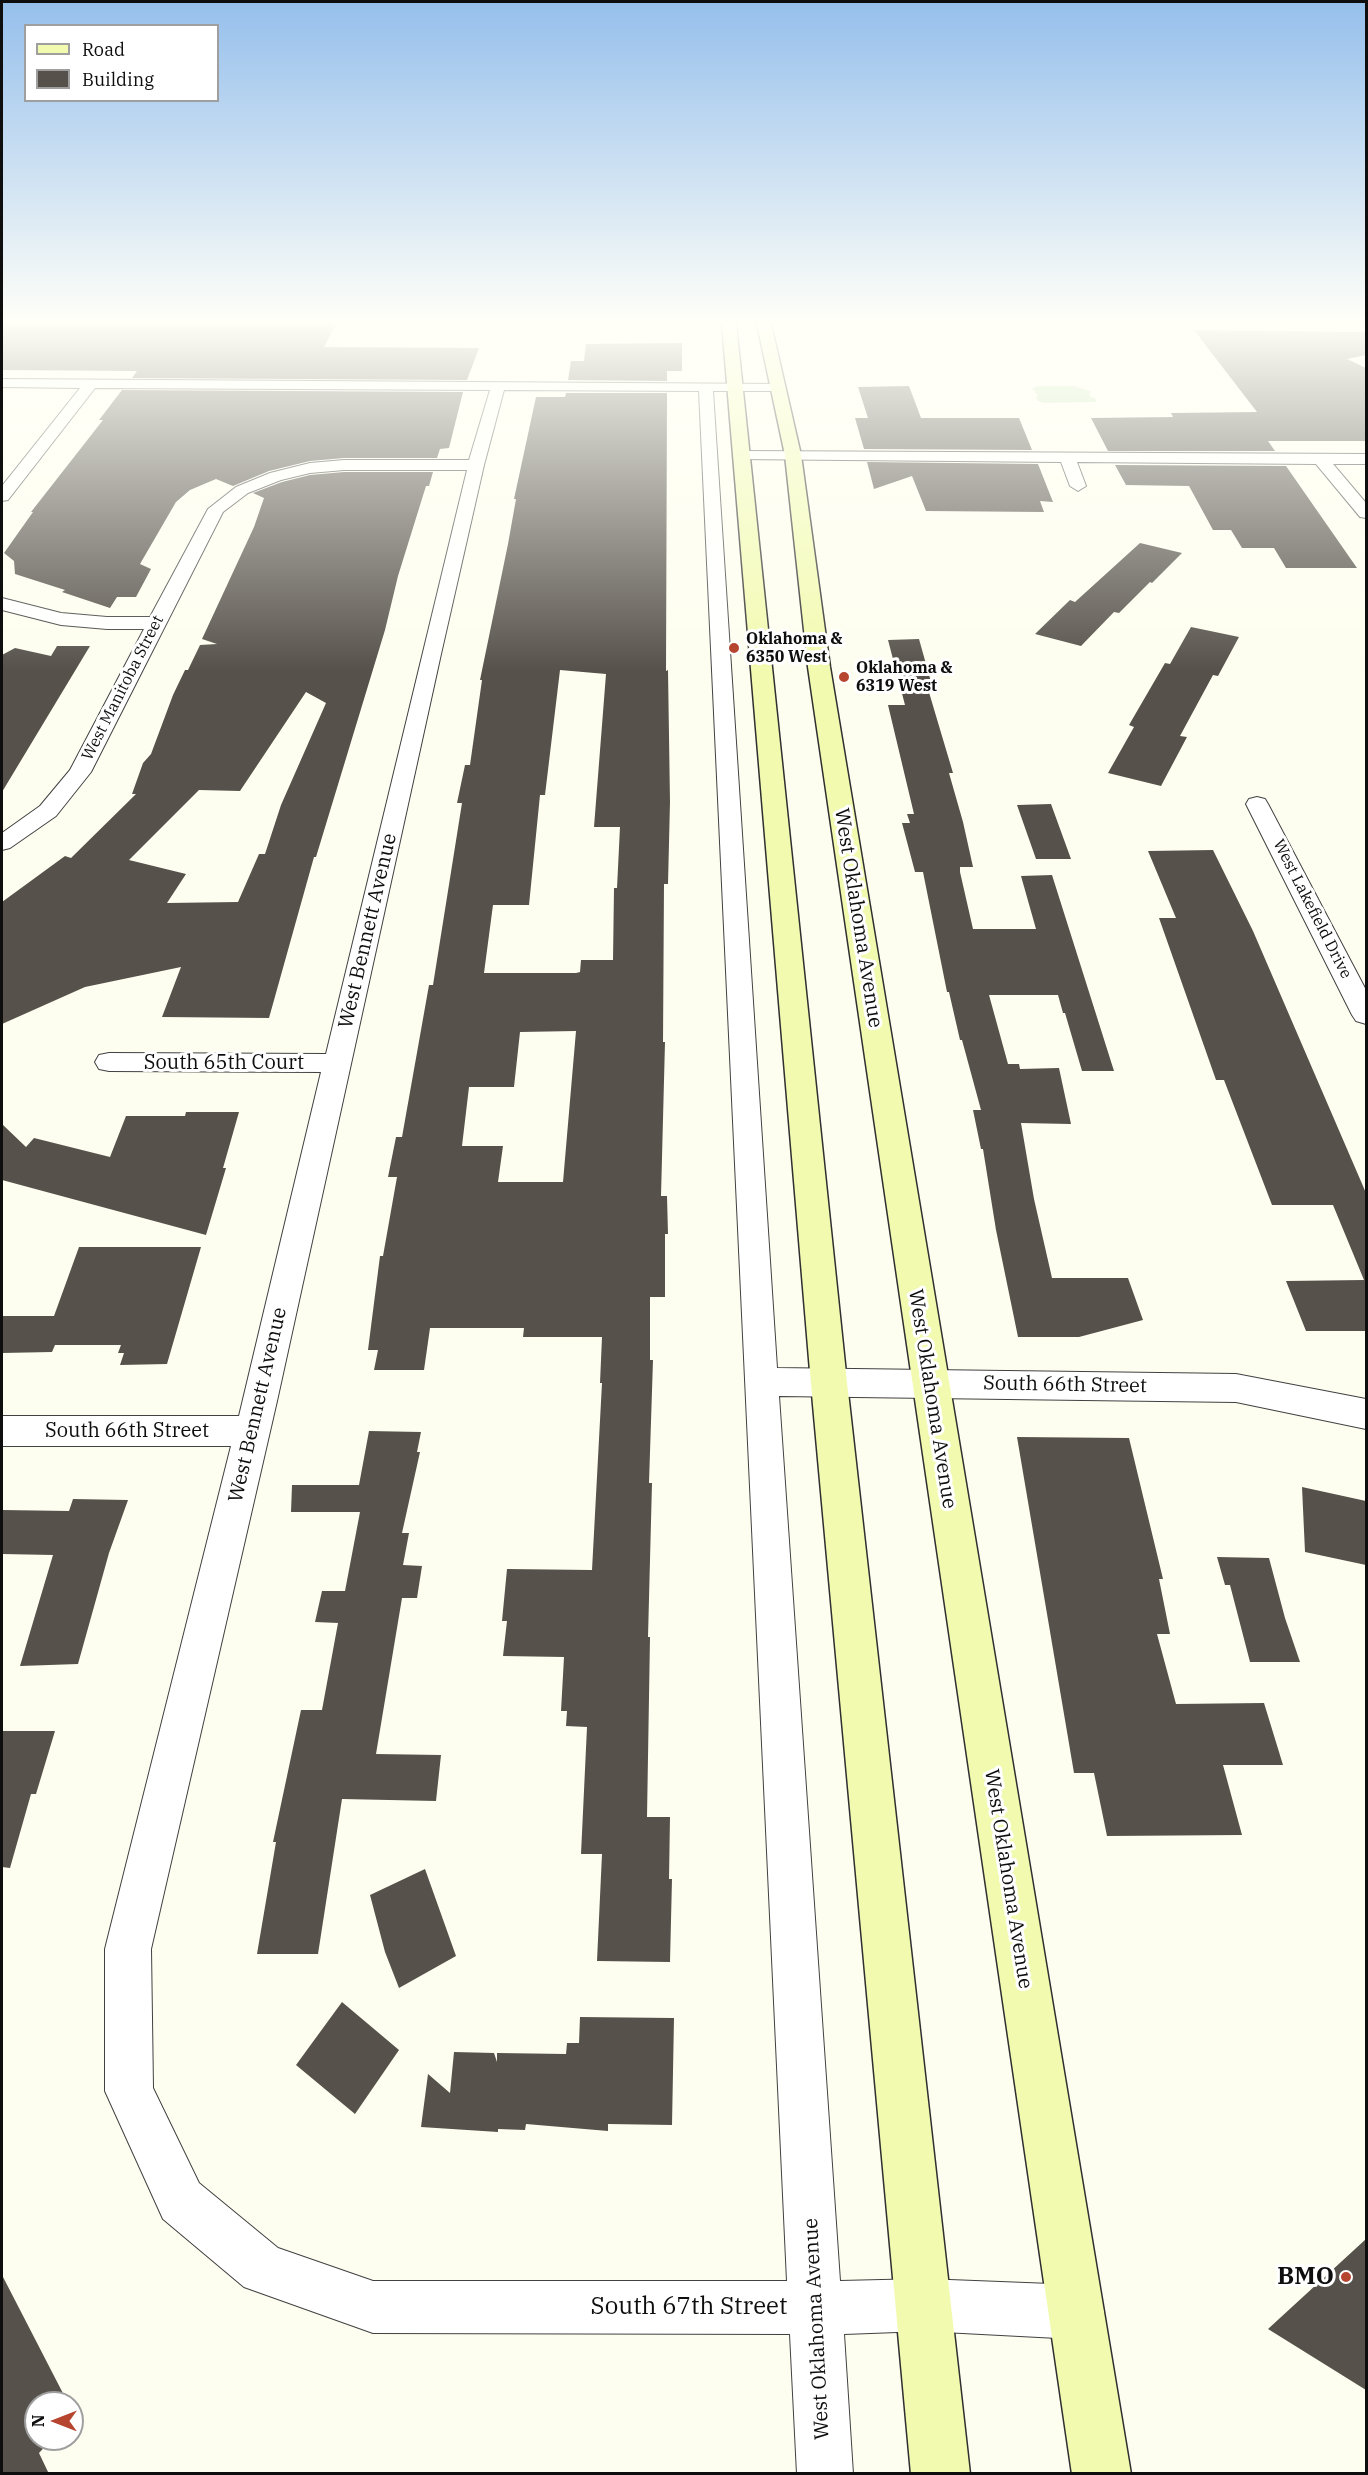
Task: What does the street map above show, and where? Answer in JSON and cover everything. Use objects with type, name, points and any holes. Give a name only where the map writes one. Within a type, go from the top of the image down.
[{"type":"main road","name":"West Oklahoma Avenue","points":[[738,440],[743,456],[829,1383],[941,2474]]},
{"type":"main road","name":"West Oklahoma Avenue","points":[[790,440],[819,667],[1102,2474]]},
{"type":"street","points":[[2,496],[47,440]]},
{"type":"street","name":"West Bennett Avenue","points":[[373,2307],[262,2269],[181,2201],[129,2091],[128,1949],[252,1431],[431,654],[483,440]]},
{"type":"street","name":"West Oklahoma Avenue","points":[[722,440],[760,1382],[825,2474]]},
{"type":"street","points":[[743,456],[1366,459]]},
{"type":"street","points":[[1067,458],[1078,486]]},
{"type":"street","points":[[1320,458],[1366,513]]},
{"type":"street","name":"West Manitoba Street","points":[[2,843],[48,811],[80,772],[216,509],[242,490],[276,476],[310,468],[344,465],[476,465]]},
{"type":"street","points":[[2,604],[61,619],[107,623],[156,623]]},
{"type":"street","name":"West Lakefield Drive","points":[[1257,804],[1366,1015]]},
{"type":"street","name":"South 65th Court","points":[[109,1062],[338,1063]]},
{"type":"street","name":"South 66th Street","points":[[760,1382],[1236,1388],[1366,1414]]},
{"type":"street","name":"South 66th Street","points":[[2,1431],[252,1431]]},
{"type":"street","name":"South 67th Street","points":[[373,2307],[816,2308],[924,2305],[1077,2312]]},
{"type":"building","points":[[88,440],[451,440],[449,448],[440,449],[437,458],[344,458],[310,461],[269,471],[233,486],[216,479],[190,490],[176,502],[140,564],[151,569],[136,597],[117,597],[110,608],[15,574],[14,561],[4,553],[33,512],[31,512]]},
{"type":"building","points":[[527,440],[667,440],[666,671],[668,670],[670,802],[668,884],[664,884],[663,1042],[665,1042],[661,1196],[667,1196],[668,1234],[665,1234],[665,1297],[650,1297],[650,1360],[653,1360],[649,1483],[652,1483],[647,1817],[670,1817],[669,1879],[672,1879],[670,1962],[597,1961],[602,1854],[581,1854],[587,1727],[566,1726],[567,1711],[561,1711],[564,1657],[503,1656],[507,1621],[502,1621],[507,1569],[592,1570],[602,1383],[600,1383],[602,1337],[523,1337],[524,1328],[430,1328],[424,1370],[374,1370],[378,1350],[368,1350],[380,1256],[383,1256],[397,1177],[388,1177],[396,1137],[402,1137],[429,985],[433,985],[462,803],[457,803],[465,765],[470,765],[482,680],[480,680],[508,544],[516,499],[514,499]],"holes":[[[560,670],[606,674],[594,827],[620,827],[617,888],[614,888],[613,960],[581,960],[580,972],[576,973],[484,973],[493,905],[529,905],[540,795],[545,795]],[[576,1031],[563,1182],[498,1182],[503,1146],[462,1146],[469,1087],[514,1087],[520,1032]]]},
{"type":"building","points":[[861,440],[1028,440],[1032,450],[864,449]]},
{"type":"building","points":[[1102,440],[1366,440],[1268,441],[1275,451],[1108,451]]},
{"type":"building","points":[[867,462],[1038,464],[1053,502],[1040,501],[1044,512],[926,511],[912,476],[874,489]]},
{"type":"building","points":[[1115,465],[1286,466],[1357,568],[1286,568],[1274,548],[1242,548],[1231,530],[1213,530],[1189,486],[1126,485]]},
{"type":"building","points":[[344,472],[433,472],[429,486],[426,486],[398,576],[385,630],[316,857],[314,857],[269,1018],[162,1017],[181,967],[85,987],[2,1024],[2,902],[65,856],[71,858],[136,794],[132,794],[143,763],[151,754],[185,670],[188,670],[200,645],[217,644],[202,639],[254,527],[264,498],[253,493],[310,475]],"holes":[[[306,692],[326,703],[281,805],[265,854],[259,854],[238,902],[167,903],[186,874],[129,860],[199,790],[240,791]]]},
{"type":"building","points":[[1140,543],[1182,553],[1119,613],[1114,612],[1081,646],[1035,634],[1070,600],[1075,602]]},
{"type":"building","points":[[1191,627],[1239,637],[1218,676],[1213,675],[1180,736],[1187,737],[1161,786],[1108,773],[1134,727],[1129,725],[1165,663],[1170,664]]},
{"type":"building","points":[[919,639],[933,689],[928,689],[953,773],[949,773],[973,867],[960,867],[960,872],[973,929],[1036,929],[1021,876],[1052,875],[1114,1071],[1082,1071],[1058,995],[989,995],[1008,1064],[1019,1064],[1020,1069],[1059,1068],[1071,1124],[1021,1123],[1034,1199],[1052,1278],[1128,1278],[1143,1320],[1079,1337],[1018,1337],[996,1230],[983,1149],[981,1149],[973,1110],[981,1110],[962,1040],[960,1040],[949,992],[947,992],[923,872],[915,872],[902,823],[910,823],[907,814],[914,814],[888,705],[905,705],[888,640]]},
{"type":"building","points":[[57,646],[90,646],[2,792],[2,655],[15,648],[51,656]]},
{"type":"building","points":[[1051,804],[1071,859],[1036,859],[1017,805]]},
{"type":"building","points":[[1213,850],[1253,931],[1366,1193],[1366,1331],[1306,1331],[1286,1281],[1364,1280],[1333,1205],[1272,1205],[1224,1080],[1216,1080],[1159,918],[1176,918],[1148,851]]},
{"type":"building","points":[[186,1112],[239,1112],[223,1168],[226,1168],[206,1235],[2,1180],[2,1124],[26,1147],[34,1138],[110,1157],[126,1116],[185,1116]]},
{"type":"building","points":[[79,1247],[201,1247],[167,1364],[120,1365],[124,1353],[118,1353],[121,1345],[55,1345],[52,1352],[2,1353],[2,1316],[54,1316]]},
{"type":"building","points":[[369,1431],[421,1432],[417,1452],[420,1452],[402,1533],[409,1533],[403,1565],[422,1566],[417,1598],[402,1598],[376,1754],[441,1755],[436,1801],[342,1799],[318,1954],[257,1954],[276,1842],[273,1842],[301,1710],[322,1710],[338,1623],[315,1622],[322,1591],[345,1591],[360,1512],[291,1512],[292,1485],[359,1485]]},
{"type":"building","points":[[1017,1437],[1129,1438],[1163,1579],[1159,1579],[1170,1634],[1157,1634],[1176,1704],[1264,1703],[1283,1765],[1223,1765],[1242,1835],[1107,1836],[1094,1773],[1074,1773]]},
{"type":"building","points":[[1302,1487],[1366,1501],[1366,1565],[1305,1552]]},
{"type":"building","points":[[73,1499],[128,1500],[109,1553],[78,1664],[20,1666],[53,1555],[2,1554],[2,1510],[69,1511]]},
{"type":"building","points":[[1217,1557],[1269,1558],[1285,1618],[1300,1662],[1250,1662],[1230,1585],[1225,1585]]},
{"type":"building","points":[[2,1731],[55,1731],[36,1794],[31,1794],[10,1868],[2,1867]]},
{"type":"building","points":[[425,1869],[456,1956],[399,1988],[385,1952],[370,1895]]},
{"type":"building","points":[[342,2002],[399,2050],[355,2114],[296,2065]]},
{"type":"building","points":[[580,2017],[674,2018],[672,2125],[608,2124],[608,2131],[526,2124],[525,2130],[498,2129],[498,2132],[421,2127],[428,2074],[450,2093],[454,2052],[494,2053],[497,2062],[497,2053],[566,2054],[567,2043],[579,2043]]},
{"type":"building","name":"BMO","points":[[1366,2239],[1366,2390],[1268,2329]]},
{"type":"building","points":[[2,2275],[62,2391],[24,2391],[24,2451],[41,2451],[39,2453],[49,2474],[2,2474]]},
{"type":"place","name":"Oklahoma & 6350 West","points":[[734,648]]},
{"type":"place","name":"Oklahoma & 6319 West","points":[[844,677]]},
{"type":"place","name":"BMO","points":[[1346,2277]]}]
